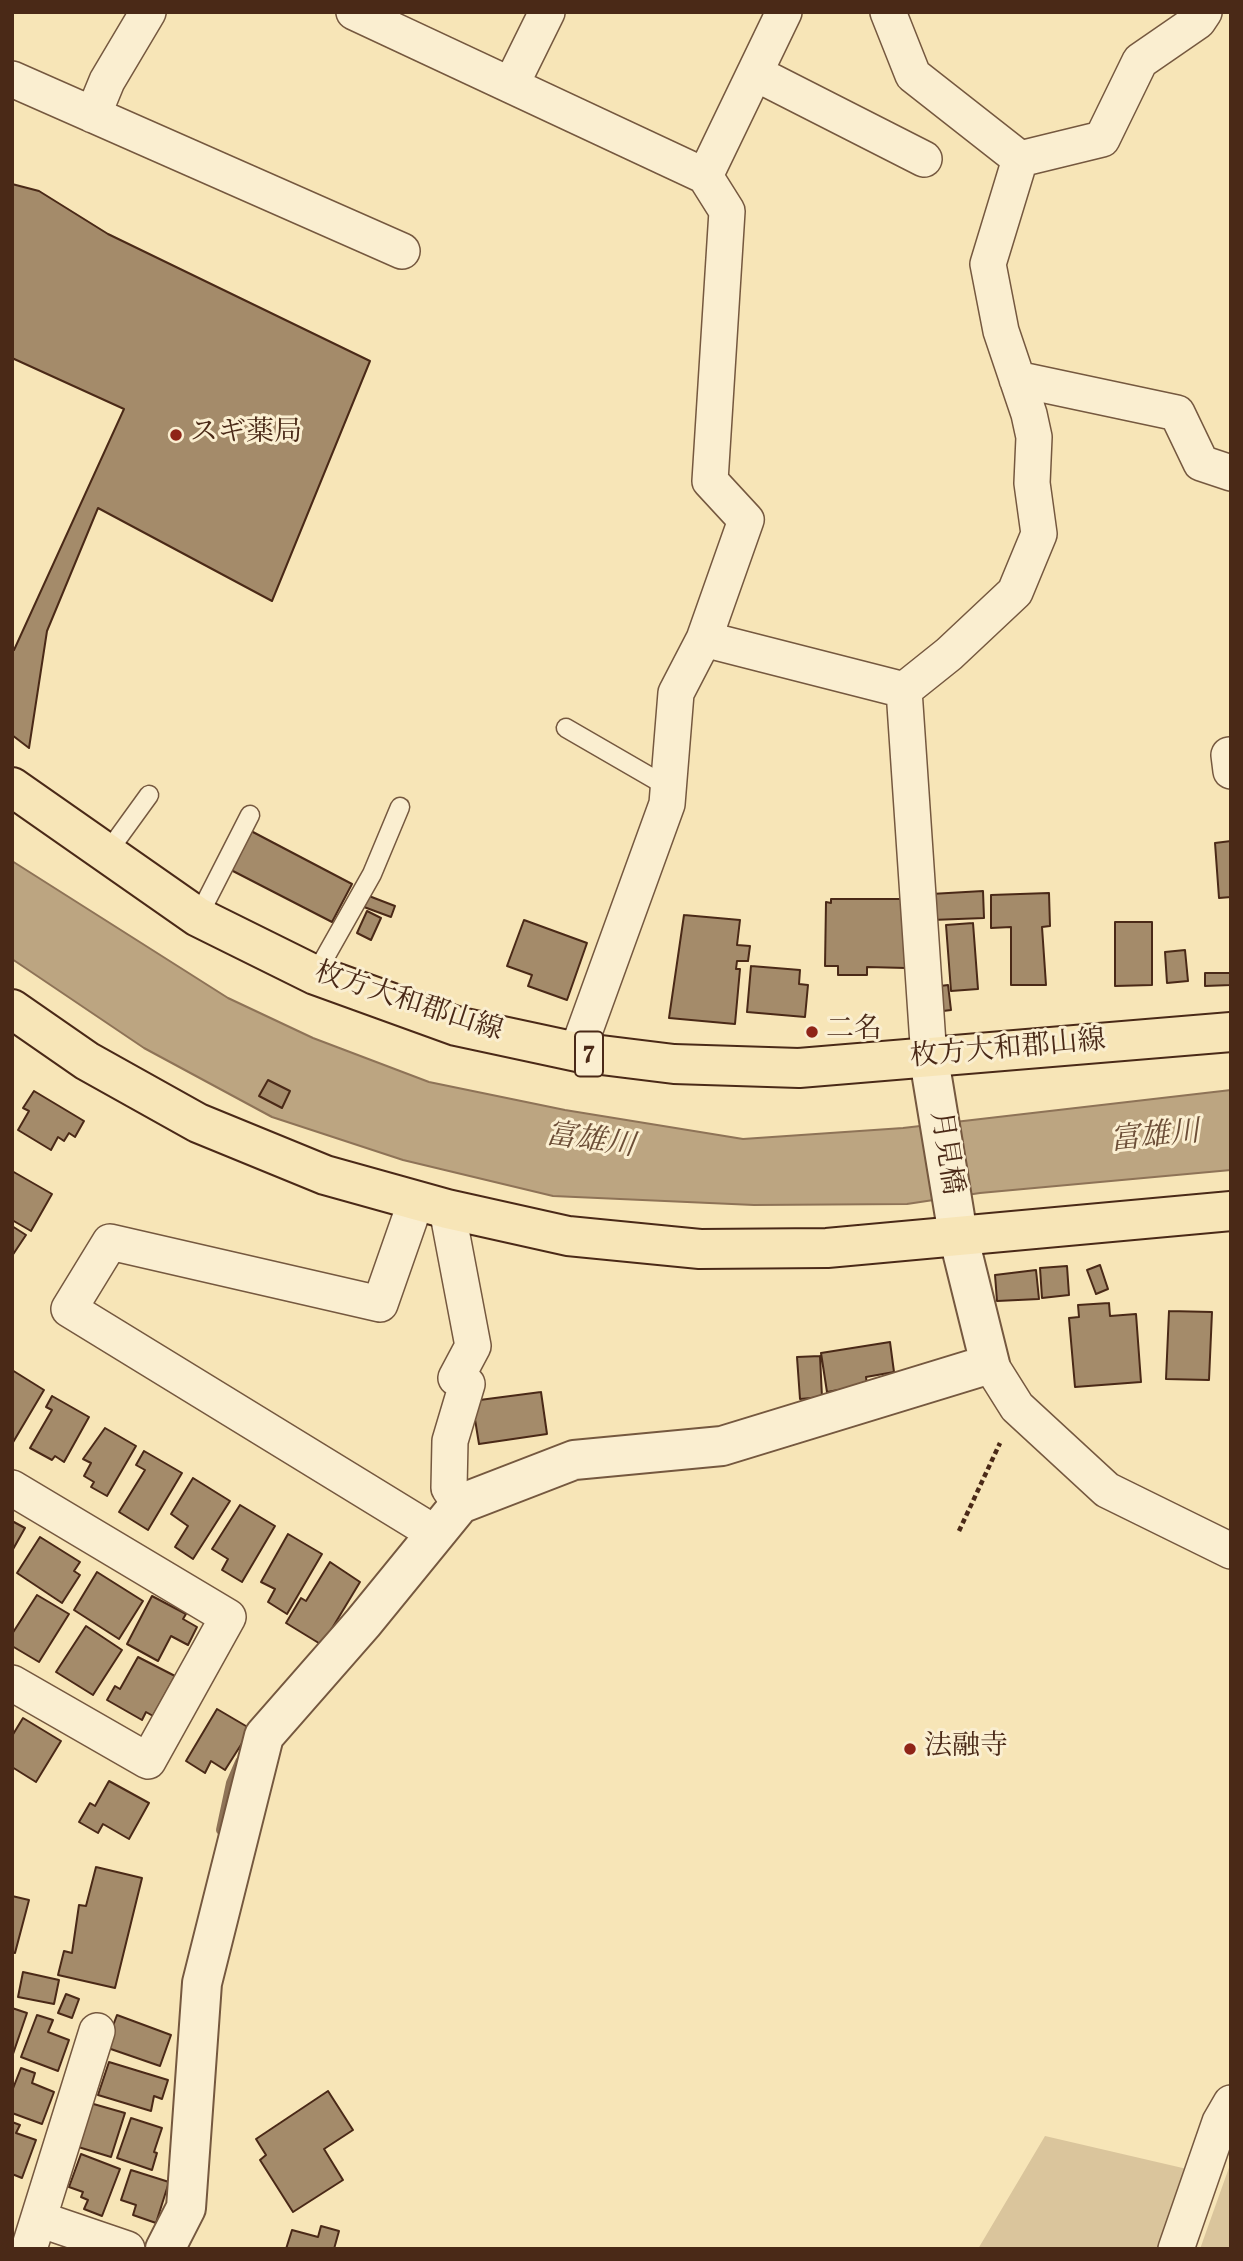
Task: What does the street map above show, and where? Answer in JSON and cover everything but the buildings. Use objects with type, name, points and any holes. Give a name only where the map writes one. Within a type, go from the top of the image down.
[{"type":"main road","name":"枚方大和郡山線","points":[[12,787],[198,917],[315,975],[456,1026],[576,1052],[674,1064],[931,1074],[1231,1032]]},
{"type":"main road","points":[[12,1009],[88,1061],[198,1123],[324,1175],[431,1205],[568,1236],[700,1249],[827,1248],[957,1226],[1231,1211]]},
{"type":"street","points":[[93,115],[107,81],[148,12]]},
{"type":"street","points":[[354,12],[705,176],[727,211],[710,481],[746,520],[704,639],[676,693],[667,804],[576,1052]]},
{"type":"street","points":[[511,85],[547,12]]},
{"type":"street","points":[[705,176],[784,12]]},
{"type":"street","points":[[888,12],[912,75],[1020,159]]},
{"type":"street","points":[[1020,159],[1102,139],[1140,61],[1198,21],[1204,12]]},
{"type":"street","points":[[755,73],[924,159]]},
{"type":"street","points":[[12,79],[402,251]]},
{"type":"street","points":[[904,690],[949,654],[1015,592],[1039,534],[1032,484],[1034,437],[1001,331],[988,264],[1020,159]]},
{"type":"street","points":[[1017,379],[1177,413],[1201,463],[1231,472]]},
{"type":"street","points":[[704,639],[904,690]]},
{"type":"street","points":[[904,690],[931,1074]]},
{"type":"street","name":"月見橋","points":[[931,1074],[957,1226],[990,1364]]},
{"type":"street","points":[[431,1205],[473,1346],[456,1378],[467,1384],[450,1441],[449,1488],[460,1504]]},
{"type":"street","points":[[431,1205],[380,1304],[110,1242],[69,1309],[436,1534]]},
{"type":"street","points":[[165,2249],[186,2207],[202,1983],[264,1736],[460,1504],[574,1460],[722,1447],[990,1364],[1017,1407],[1107,1490],[1231,1550]]},
{"type":"street","points":[[12,1488],[228,1617],[148,1761],[12,1683]]},
{"type":"street","points":[[97,2031],[34,2234],[127,2249]]},
{"type":"street","points":[[1176,2249],[1220,2122],[1231,2104]]},
{"type":"lane","points":[[566,728],[668,788]]},
{"type":"lane","points":[[107,853],[149,795]]},
{"type":"lane","points":[[315,975],[372,874],[400,807]]},
{"type":"lane","points":[[198,917],[250,815]]},
{"type":"path","points":[[959,1531],[1017,1407]]},
{"type":"shaded area","points":[[1045,2136],[1187,2169],[1160,2249],[978,2249]]},
{"type":"shaded area","points":[[1231,2162],[1231,2249],[1200,2249]]},
{"type":"water","name":"富雄川","points":[[12,861],[228,998],[313,1038],[429,1082],[565,1110],[743,1139],[903,1128],[1231,1090],[1231,1170],[980,1193],[907,1204],[754,1205],[553,1196],[403,1160],[272,1117],[144,1048],[12,959]]},
{"type":"waterway","points":[[221,1830],[231,1783],[240,1762]]},
{"type":"place","name":"スギ薬局","points":[[176,435]]},
{"type":"place","name":"二名","points":[[812,1032]]},
{"type":"place","name":"法融寺","points":[[910,1749]]}]
